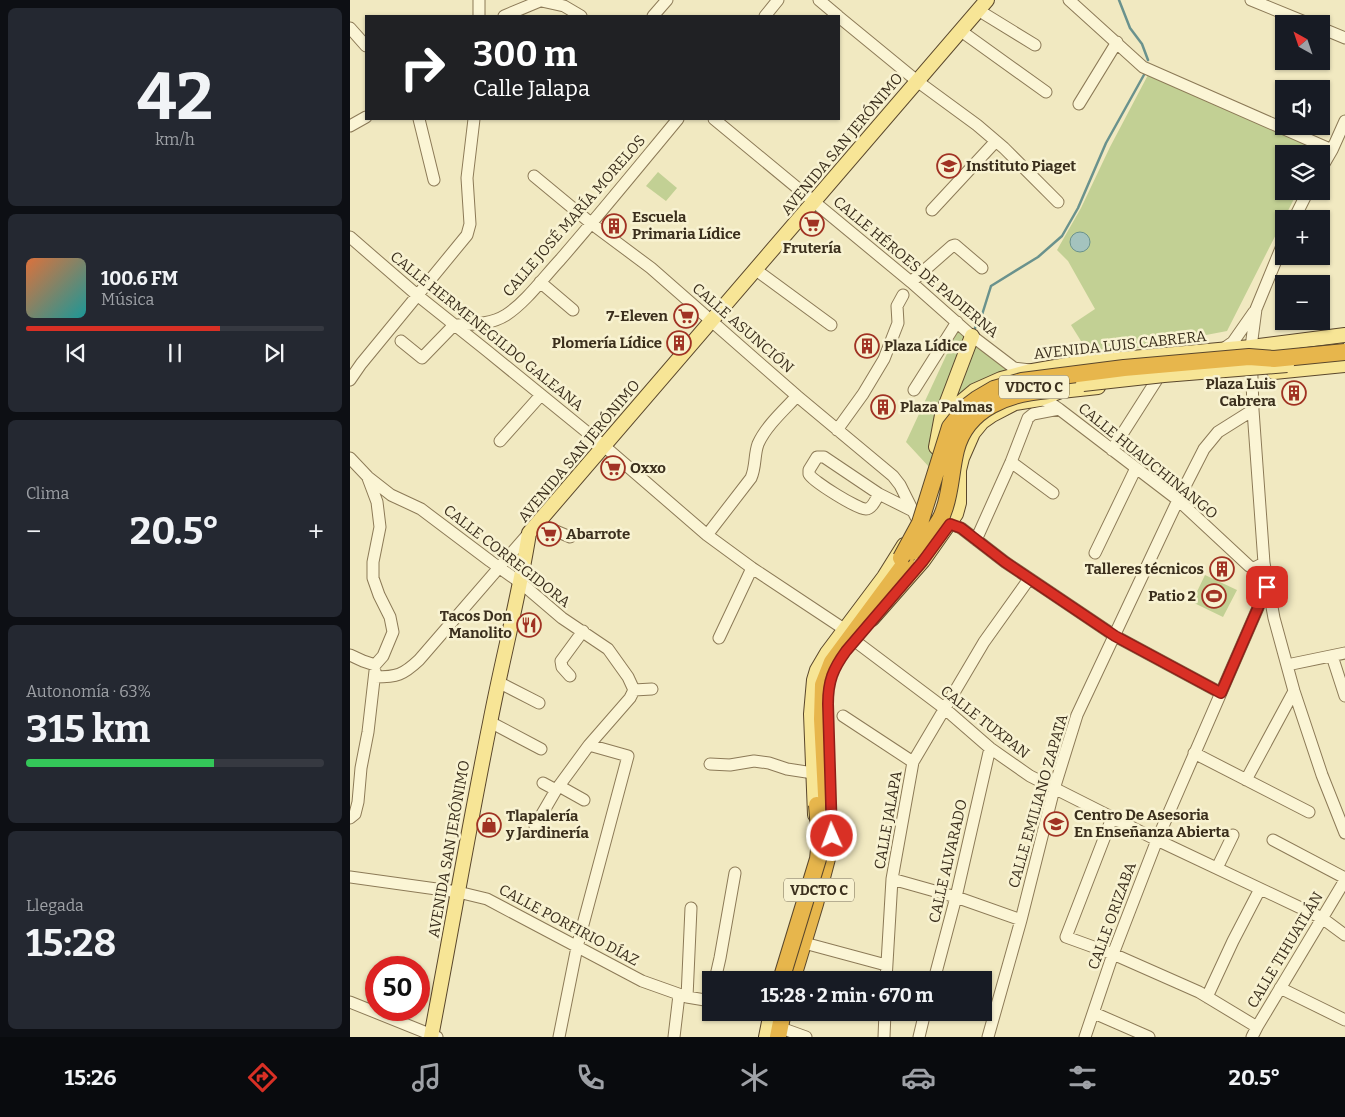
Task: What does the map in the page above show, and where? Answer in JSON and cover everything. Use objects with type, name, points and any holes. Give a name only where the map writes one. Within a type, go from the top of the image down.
[{"type":"highway","points":[[1250,352],[1345,341]]},
{"type":"highway","points":[[1250,352],[1274,359],[1345,352]]},
{"type":"highway","name":"VDCTO C","points":[[784,971],[818,859],[820,841],[813,700],[816,683],[827,658],[890,575],[908,547],[920,523],[945,438],[956,418],[965,408],[985,393],[994,388],[1022,381],[1250,352]]},
{"type":"highway","name":"VDCTO C","points":[[796,971],[829,852],[822,719],[823,685],[832,662],[912,554],[932,505],[955,431],[972,412],[994,397],[1017,389],[1064,382],[1163,371],[1345,359]]},
{"type":"highway","points":[[912,554],[932,530],[942,514],[957,447],[971,423],[981,412],[1006,398],[1034,392],[1054,391]]},
{"type":"main road","name":"AVENIDA SAN JERÓNIMO","points":[[433,1036],[490,722],[533,528],[983,5]]},
{"type":"main road","name":"AVENIDA LUIS CABRERA","points":[[798,971],[808,944],[825,886],[832,852],[828,688],[836,665],[855,641],[912,554],[914,514],[947,418],[955,407],[974,391],[982,387],[1001,379],[1034,370],[1078,363],[1192,352],[1221,350],[1250,352],[1345,335]]},
{"type":"main road","points":[[936,447],[942,415],[972,336]]},
{"type":"main road","points":[[982,387],[1028,375],[1123,362],[1345,346]]},
{"type":"main road","points":[[1189,379],[1201,369],[1199,358],[1192,352]]},
{"type":"main road","name":"AVENIDA LUIS CABRERA","points":[[784,971],[818,859],[811,714],[814,680],[817,670],[844,629],[884,577],[953,519],[959,503],[959,470],[966,446],[982,422],[1008,406],[1054,391],[1084,384],[1345,359]]},
{"type":"main road","name":"AVENIDA LUIS CABRERA","points":[[953,519],[948,471],[955,440],[965,424],[985,405],[1006,396],[1022,392],[1054,391],[1345,365]]},
{"type":"street","points":[[479,0],[479,15]]},
{"type":"street","points":[[654,15],[667,0]]},
{"type":"street","points":[[766,15],[778,0]]},
{"type":"street","points":[[819,0],[837,15]]},
{"type":"street","points":[[1068,0],[1143,67],[1332,150]]},
{"type":"street","points":[[1251,0],[1288,15]]},
{"type":"street","points":[[506,15],[539,1],[564,6],[579,15]]},
{"type":"street","points":[[983,5],[1035,45]]},
{"type":"street","points":[[840,18],[916,81],[996,141],[1058,202]]},
{"type":"street","points":[[350,28],[365,45]]},
{"type":"street","points":[[961,31],[1046,92]]},
{"type":"street","points":[[1330,32],[1345,38]]},
{"type":"street","points":[[1079,104],[1117,42]]},
{"type":"street","points":[[350,126],[365,117]]},
{"type":"street","points":[[420,120],[434,180]]},
{"type":"street","points":[[350,380],[467,235],[470,224],[467,178],[474,120]]},
{"type":"street","name":"CALLE JOSÉ MARÍA MORELOS","points":[[454,325],[485,323],[507,314],[540,282],[592,224],[677,120]]},
{"type":"street","name":"CALLE HÉROES DE PADIERNA","points":[[715,120],[911,282],[972,336],[1014,368],[1034,370]]},
{"type":"street","points":[[1330,153],[1345,121]]},
{"type":"street","points":[[932,210],[996,141]]},
{"type":"street","name":"CALLE ASUNCIÓN","points":[[534,176],[592,224],[651,268],[713,320],[797,396],[893,476],[900,485],[914,514]]},
{"type":"street","name":"CALLE HERMENEGILDO GALEANA","points":[[350,237],[417,295],[604,446],[707,535],[752,568],[844,629]]},
{"type":"street","points":[[911,282],[955,244],[982,268]]},
{"type":"street","points":[[1221,350],[1233,342],[1256,309],[1275,263]]},
{"type":"street","points":[[756,270],[831,325]]},
{"type":"street","points":[[540,282],[573,310]]},
{"type":"street","points":[[837,430],[863,394],[884,359],[898,323],[897,306],[903,296]]},
{"type":"street","points":[[1256,309],[1250,352],[1267,587],[1294,690],[1322,775],[1345,833]]},
{"type":"street","points":[[914,390],[957,322]]},
{"type":"street","points":[[485,323],[482,330],[486,350]]},
{"type":"street","points":[[401,341],[422,358],[454,325]]},
{"type":"street","points":[[1112,450],[1156,381]]},
{"type":"street","name":"CALLE HUAUCHINANGO","points":[[1054,391],[1049,402],[1178,500],[1249,566],[1254,568],[1264,563]]},
{"type":"street","points":[[500,441],[541,395]]},
{"type":"street","points":[[707,535],[751,478],[754,472],[758,445],[762,437],[797,396]]},
{"type":"street","name":"CALLE HUAUCHINANGO","points":[[976,540],[1011,462],[1028,418],[1033,414],[1059,409]]},
{"type":"street","name":"CALLE EMILIANO ZAPATA","points":[[988,1037],[1021,920],[1054,790],[1077,715],[1178,500],[1210,440],[1218,432],[1253,410]]},
{"type":"street","points":[[880,495],[870,508],[860,508],[841,498],[811,476],[809,470],[817,457],[824,457],[880,495],[914,514]]},
{"type":"street","name":"CALLE CORREGIDORA","points":[[350,458],[368,477],[390,495],[422,509],[521,583],[562,618],[608,649],[618,661],[634,690]]},
{"type":"street","points":[[1011,462],[1053,493]]},
{"type":"street","points":[[1095,553],[1136,468]]},
{"type":"street","points":[[350,818],[355,814],[358,802],[376,665],[384,656],[393,632],[390,617],[378,595],[373,578],[373,562],[380,527],[377,502],[368,477]]},
{"type":"street","points":[[953,519],[976,540],[1029,579],[1115,636],[1221,693]]},
{"type":"street","points":[[375,677],[392,677],[405,673],[419,660],[501,568],[533,528],[570,537]]},
{"type":"street","points":[[719,638],[752,568]]},
{"type":"street","name":"CALLE JALAPA","points":[[886,971],[892,879],[913,762],[984,642],[1029,579]]},
{"type":"street","name":"CALLE ORIZABA","points":[[1085,1037],[1113,954],[1157,840],[1267,587]]},
{"type":"street","points":[[570,676],[562,667],[562,661],[583,631]]},
{"type":"street","name":"CALLE TUXPAN","points":[[855,641],[944,708],[990,748],[1030,776],[1054,790],[1322,918],[1345,935]]},
{"type":"street","points":[[1287,665],[1345,653]]},
{"type":"street","points":[[350,654],[376,665]]},
{"type":"street","points":[[1332,656],[1345,696]]},
{"type":"street","points":[[498,682],[539,703]]},
{"type":"street","points":[[535,826],[557,788],[589,745],[630,698],[634,690],[652,689]]},
{"type":"street","points":[[1246,780],[1294,690]]},
{"type":"street","points":[[843,716],[913,762]]},
{"type":"street","points":[[490,722],[541,749]]},
{"type":"street","points":[[559,1037],[577,947],[628,756],[589,745]]},
{"type":"street","name":"CALLE ALVARADO","points":[[936,971],[956,897],[990,748]]},
{"type":"street","points":[[1194,753],[1308,812]]},
{"type":"street","points":[[710,764],[754,761],[769,762],[787,769],[813,773]]},
{"type":"street","points":[[543,783],[584,800]]},
{"type":"street","points":[[1112,818],[1066,937],[1113,954],[1207,997],[1255,1032]]},
{"type":"street","points":[[1217,868],[1233,835]]},
{"type":"street","name":"CALLE TIHUATLÁN","points":[[1255,1032],[1345,879],[1273,840]]},
{"type":"street","points":[[717,971],[735,873]]},
{"type":"street","name":"CALLE PORFIRIO DÍAZ","points":[[350,876],[458,892],[488,899],[642,981],[683,996],[702,997]]},
{"type":"street","points":[[892,879],[956,897],[1021,920]]},
{"type":"street","points":[[1207,997],[1260,889]]},
{"type":"street","points":[[674,1037],[683,996],[691,908]]},
{"type":"street","points":[[808,944],[886,965]]},
{"type":"street","points":[[1280,988],[1345,1020]]},
{"type":"street","points":[[350,1002],[433,1036]]},
{"type":"street","points":[[1094,1013],[1149,1037]]},
{"type":"street","points":[[884,1021],[884,1037]]},
{"type":"street","points":[[919,1037],[923,1021]]},
{"type":"street","points":[[777,1029],[806,1037]]},
{"type":"green space","points":[[1149,73],[1275,129],[1275,135],[1288,135],[1311,145],[1275,145],[1275,200],[1293,200],[1288,210],[1275,210],[1275,236],[1227,331],[1091,357],[1071,325],[1095,309],[1068,261],[1057,250],[1081,208],[1110,147]]},
{"type":"green space","points":[[658,172],[677,188],[666,201],[646,186]]},
{"type":"green space","points":[[957,332],[970,338],[1014,369],[930,468],[906,442]]},
{"type":"green space","name":"Patio 2","points":[[1205,575],[1237,590],[1223,617],[1192,602]]},
{"type":"water","points":[[1080,232],[1087,235],[1090,242],[1087,249],[1080,252],[1073,249],[1070,242],[1073,235]]},
{"type":"waterway","points":[[1119,0],[1130,28],[1142,44],[1148,60]]},
{"type":"waterway","points":[[975,328],[981,318],[991,286],[1038,257],[1062,236],[1078,208],[1106,143],[1145,73]]},
{"type":"place","name":"Instituto Piaget","points":[[949,166]]},
{"type":"place","name":"Frutería","points":[[812,224]]},
{"type":"place","name":"Escuela Primaria Lídice","points":[[614,226]]},
{"type":"place","name":"7-Eleven","points":[[686,316]]},
{"type":"place","name":"Plomería Lídice","points":[[679,343]]},
{"type":"place","name":"Plaza Lídice","points":[[867,346]]},
{"type":"place","name":"Plaza Luis Cabrera","points":[[1294,393]]},
{"type":"place","name":"Plaza Palmas","points":[[883,407]]},
{"type":"place","name":"Oxxo","points":[[613,468]]},
{"type":"place","name":"Abarrote","points":[[549,534]]},
{"type":"place","name":"Talleres técnicos","points":[[1222,569]]},
{"type":"place","name":"Patio 2","points":[[1214,596]]},
{"type":"place","name":"Tacos Don Manolito","points":[[529,625]]},
{"type":"place","name":"Centro De Asesoria En Enseñanza Abierta","points":[[1056,824]]},
{"type":"place","name":"Tlapalería y Jardinería","points":[[489,825]]},
{"type":"route","points":[[832,836],[828,704],[828,688],[832,675],[836,665],[846,651],[923,561],[950,524],[961,528],[1029,579],[1115,636],[1221,693],[1267,587]]}]
